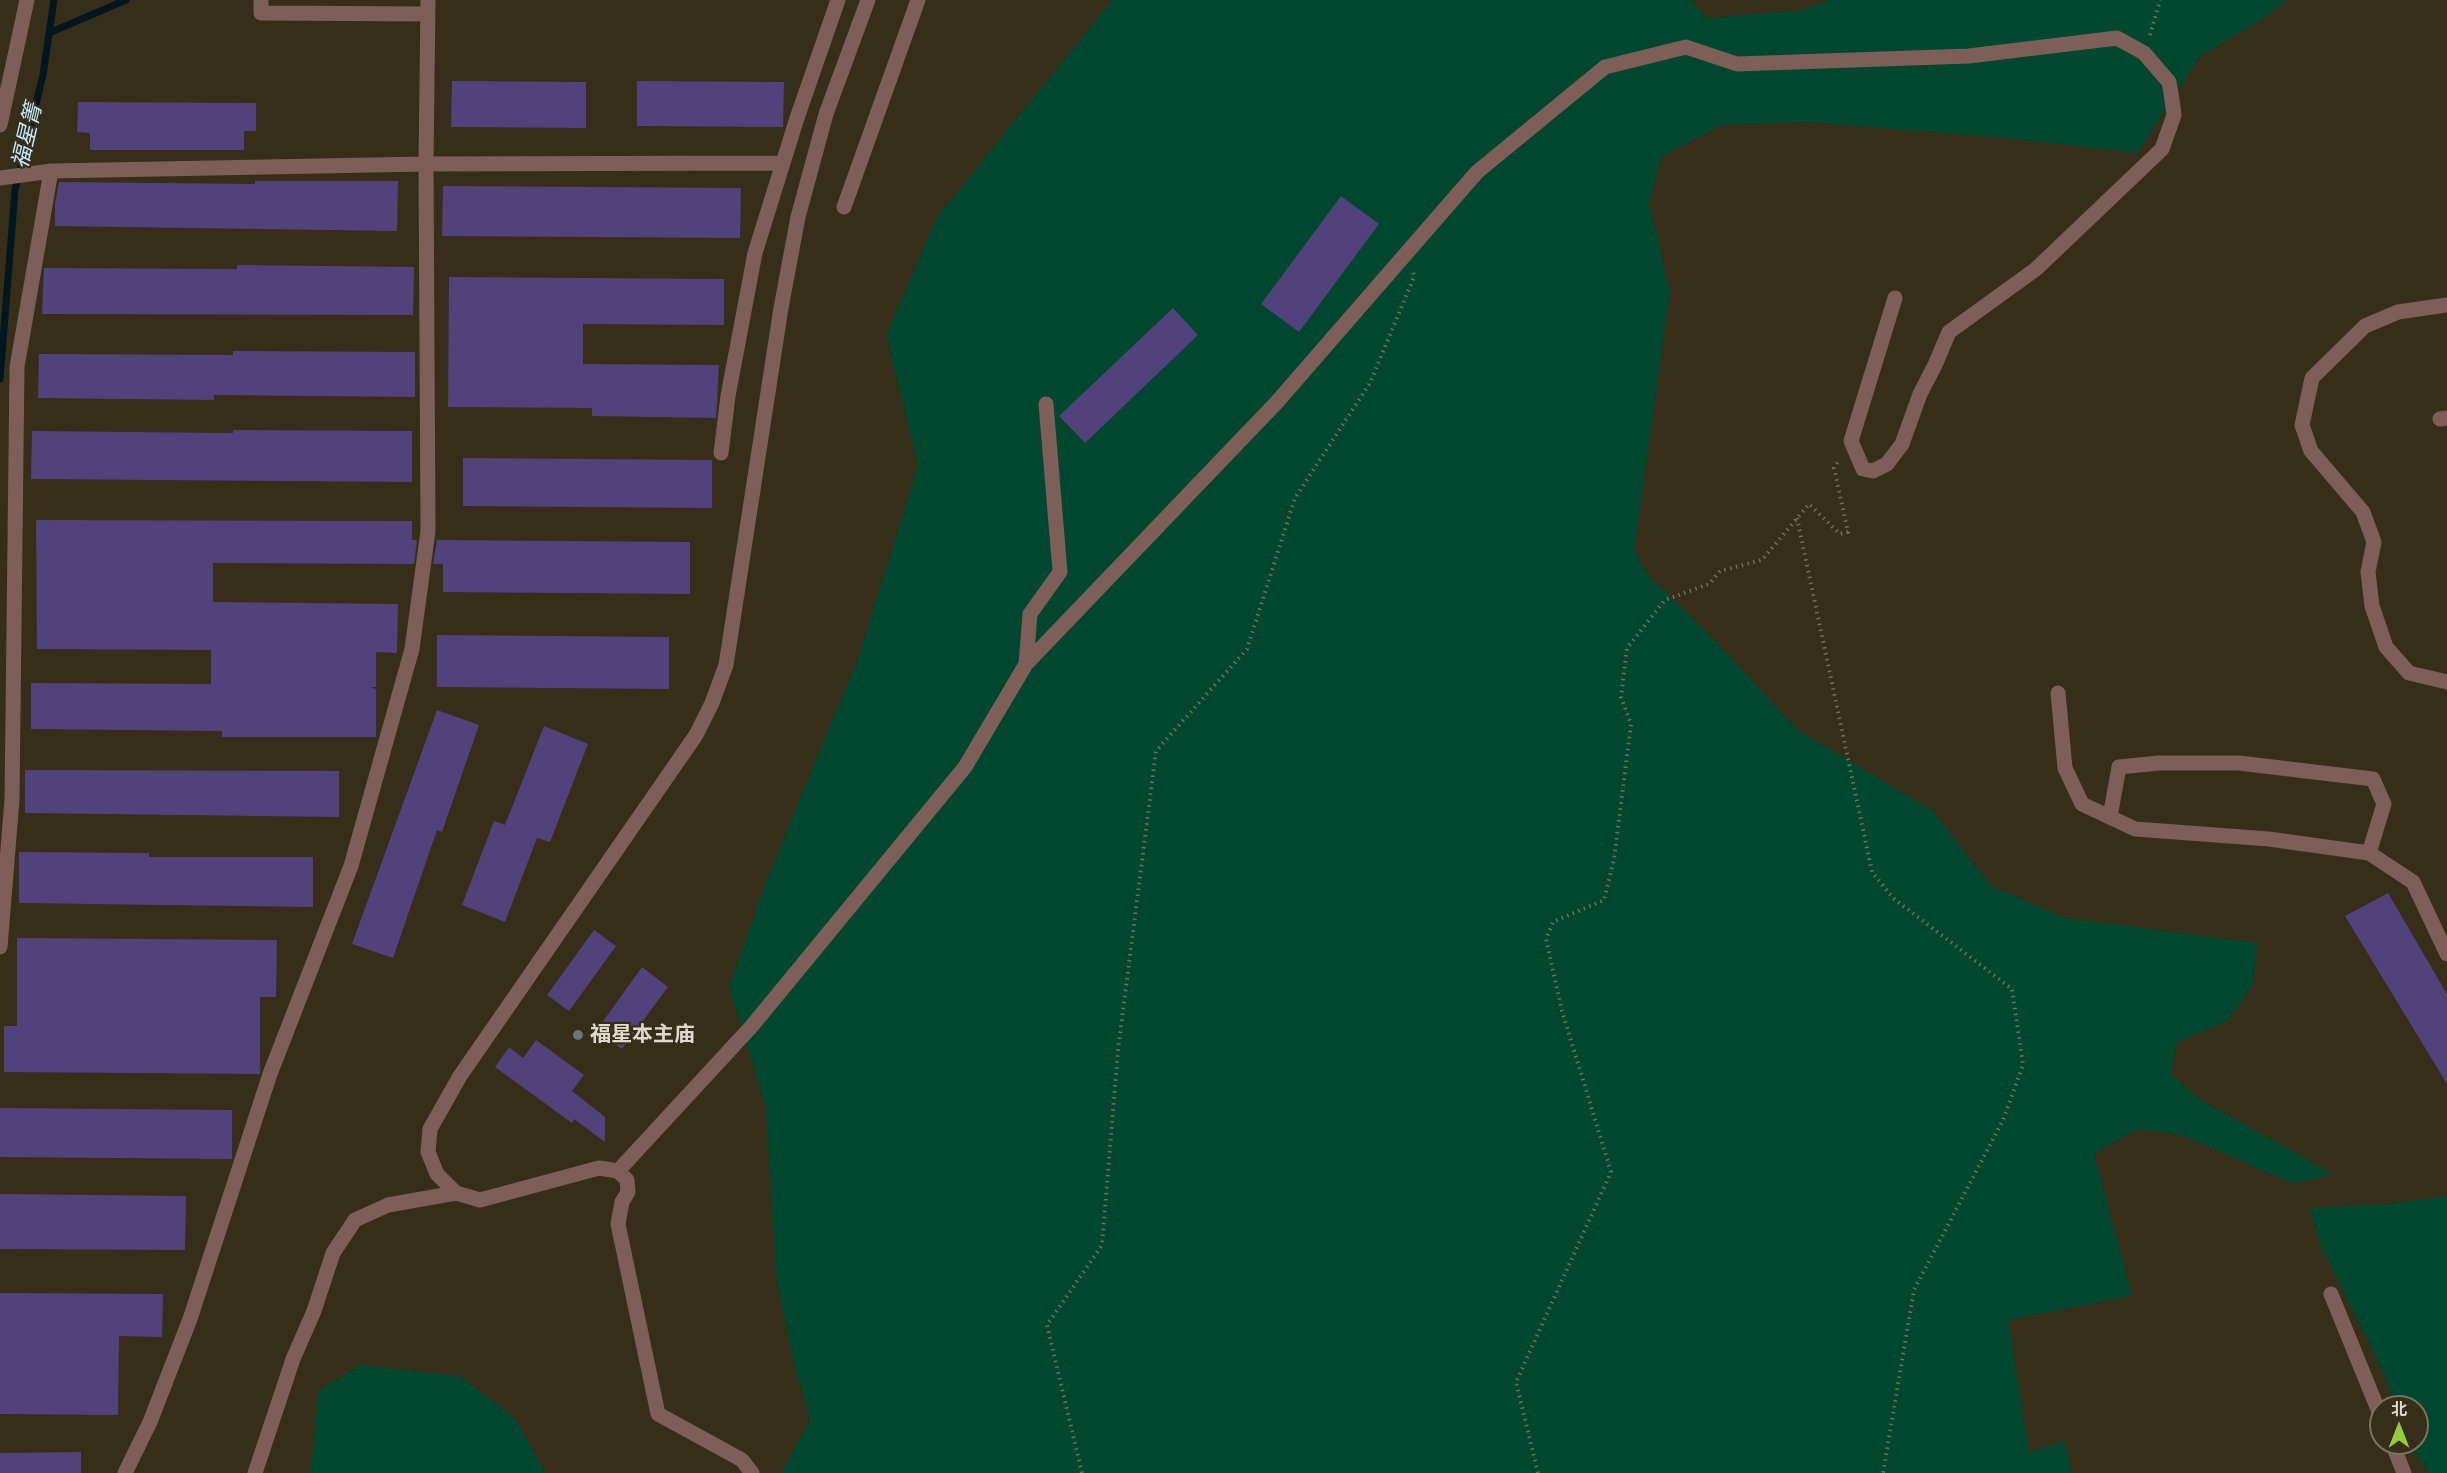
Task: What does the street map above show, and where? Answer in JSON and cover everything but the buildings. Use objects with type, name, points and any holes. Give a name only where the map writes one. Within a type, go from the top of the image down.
[{"type":"street","points":[[0,125],[4,89],[27,0]]},
{"type":"street","points":[[125,1473],[150,1422],[190,1319],[270,1074],[351,866],[412,649],[428,531],[426,164],[428,7],[261,13],[261,0]]},
{"type":"street","points":[[721,453],[728,396],[755,253],[838,0]]},
{"type":"street","points":[[456,1193],[437,1174],[428,1152],[429,1129],[460,1076],[696,735],[712,704],[726,665],[781,308],[798,217],[826,114],[868,0]]},
{"type":"street","points":[[844,207],[918,0]]},
{"type":"street","points":[[618,1171],[751,1027],[965,767],[1026,664],[1277,402],[1477,172],[1605,68],[1686,46],[1737,64],[1969,56],[2117,38],[2144,53],[2169,82],[2174,115],[2162,149],[2036,269],[1949,332],[1920,394],[1902,444],[1887,464],[1873,471],[1863,469],[1851,441],[1894,298]]},
{"type":"street","points":[[3,178],[44,172],[426,164],[783,163]]},
{"type":"street","points":[[0,947],[12,800],[8,594],[17,367],[44,172]]},
{"type":"street","points":[[2447,305],[2398,312],[2365,326],[2312,378],[2302,425],[2311,452],[2362,512],[2374,542],[2368,572],[2372,606],[2386,647],[2409,673],[2447,682]]},
{"type":"street","points":[[1026,664],[1030,614],[1060,572],[1046,404]]},
{"type":"street","points":[[2058,693],[2065,768],[2082,804],[2135,829],[2269,839],[2369,854],[2413,882],[2447,954]]},
{"type":"street","points":[[2110,817],[2119,767],[2159,763],[2239,763],[2373,779],[2384,804],[2369,854]]},
{"type":"street","points":[[255,1473],[293,1359],[314,1311],[333,1253],[355,1220],[388,1205],[456,1193],[480,1200],[599,1168],[618,1171],[627,1180],[628,1192],[622,1203],[618,1224],[658,1414],[742,1460],[752,1473]]},
{"type":"street","points":[[2331,1294],[2372,1395]]},
{"type":"street","points":[[2397,1455],[2404,1473]]},
{"type":"path","points":[[2144,53],[2160,0]]},
{"type":"path","points":[[1082,1473],[1047,1325],[1102,1245],[1118,1050],[1156,752],[1247,649],[1295,498],[1370,383],[1414,277],[1408,252]]},
{"type":"path","points":[[1538,1473],[1516,1382],[1611,1172],[1562,1011],[1546,939],[1554,922],[1604,900],[1614,859],[1631,724],[1621,697],[1627,648],[1665,600],[1709,584],[1720,571],[1762,560],[1809,504],[1840,534],[1848,531],[1834,468],[1851,441]]},
{"type":"path","points":[[1796,518],[1872,872],[1893,898],[2012,989],[2023,1065],[2003,1120],[1914,1290],[1883,1473]]},
{"type":"green space","points":[[1112,0],[1692,0],[1706,18],[1802,10],[1831,0],[2287,0],[2261,20],[2200,56],[2137,153],[2006,138],[1805,122],[1722,125],[1661,157],[1649,203],[1670,292],[1634,551],[1649,576],[1719,645],[1798,730],[1933,811],[1991,886],[2066,918],[2258,943],[2253,984],[2228,1021],[2177,1042],[2171,1074],[2199,1099],[2333,1174],[2294,1184],[2182,1135],[2137,1129],[2094,1154],[2132,1296],[2008,1320],[2029,1452],[2065,1441],[2071,1473],[781,1473],[810,1420],[793,1359],[776,1277],[766,1107],[729,987],[766,882],[860,653],[918,465],[886,335],[937,217]]},
{"type":"green space","points":[[2447,1196],[2447,1473],[2429,1473],[2417,1455],[2429,1455],[2429,1395],[2392,1395],[2320,1244],[2309,1208],[2386,1204]]},
{"type":"green space","points":[[361,1365],[460,1376],[513,1416],[546,1473],[310,1473],[319,1390]]},
{"type":"waterway","name":"福星箐","points":[[0,379],[15,190],[43,75],[54,0]]},
{"type":"waterway","points":[[49,33],[126,0]]},
{"type":"place","name":"福星本主庙","points":[[578,1035]]}]
